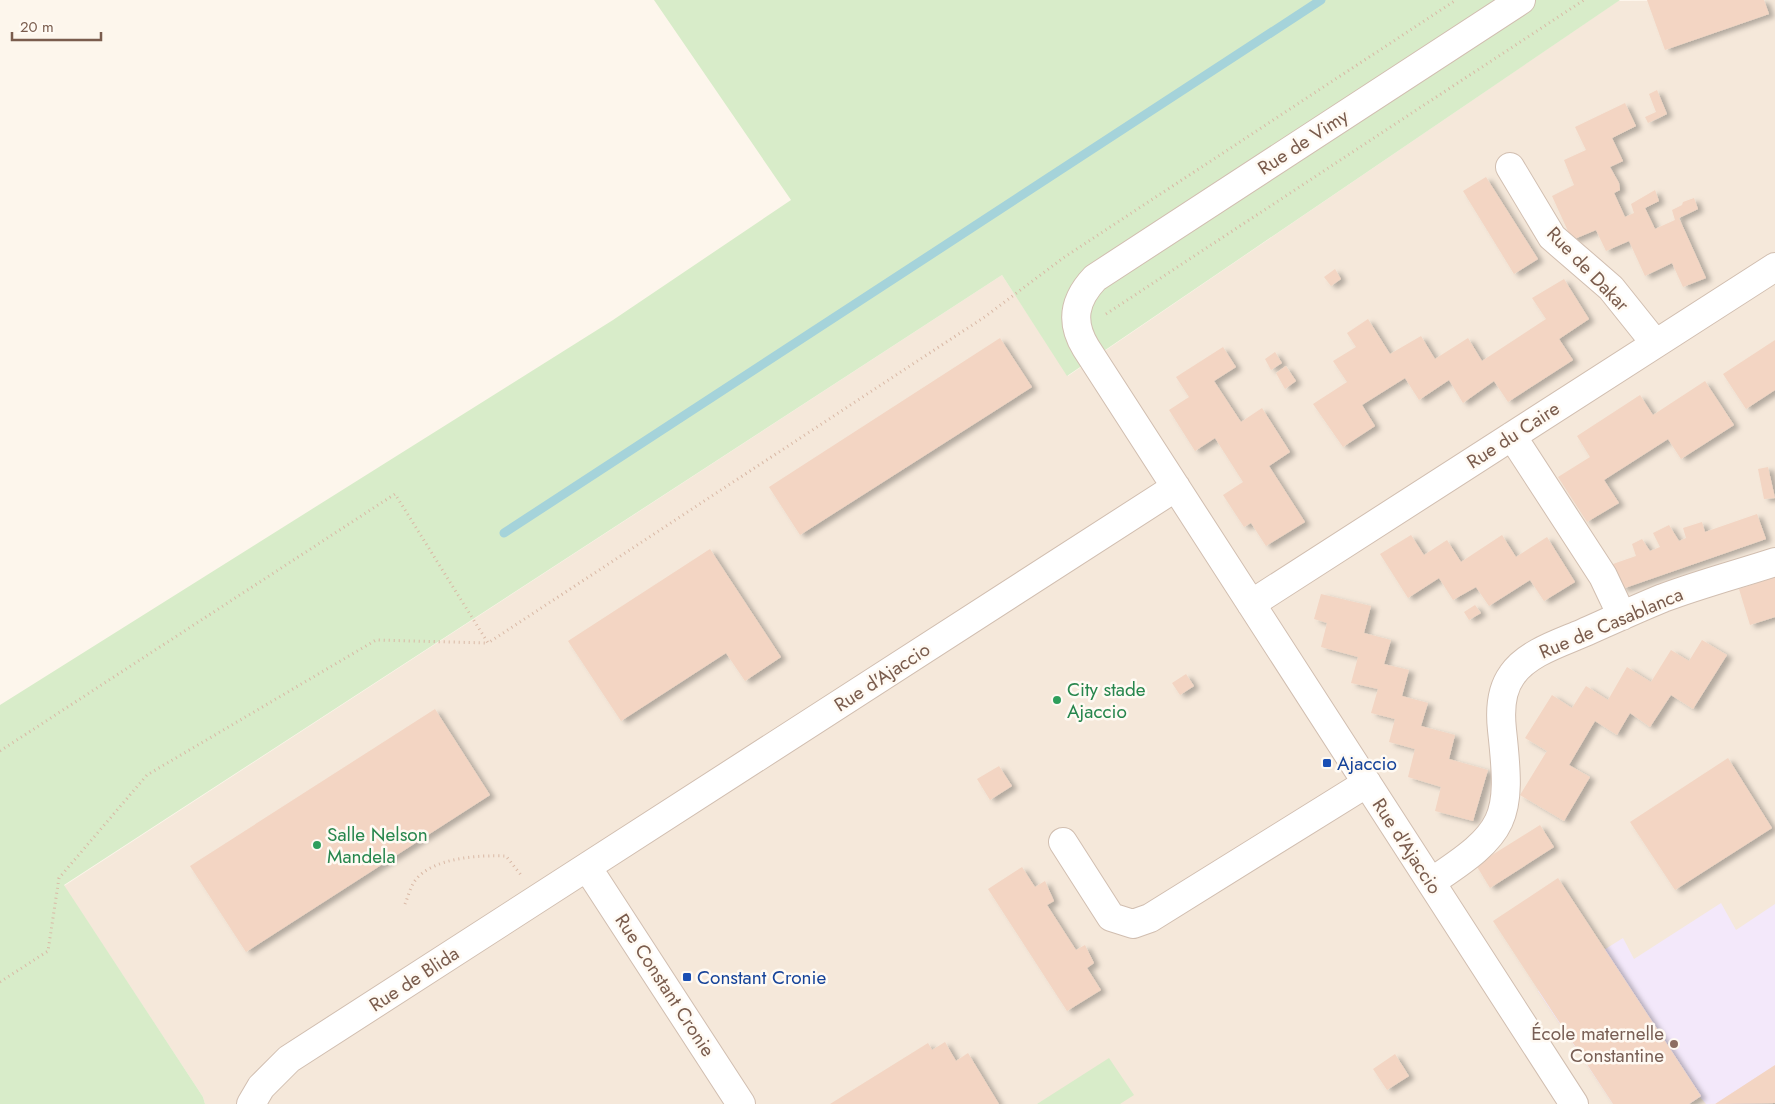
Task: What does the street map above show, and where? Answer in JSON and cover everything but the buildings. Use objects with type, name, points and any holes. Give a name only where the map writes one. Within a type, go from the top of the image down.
[{"type":"street","name":"Rue de Vimy","points":[[1076,328],[1076,307],[1088,286],[1112,267],[1521,0]]},
{"type":"street","name":"Rue de Dakar","points":[[1510,167],[1552,237],[1611,288],[1656,344]]},
{"type":"street","name":"Rue du Caire","points":[[1251,604],[1775,267]]},
{"type":"street","name":"Rue d'Ajaccio","points":[[1076,328],[1086,348],[1574,1104]]},
{"type":"street","points":[[1512,436],[1603,576],[1622,616]]},
{"type":"street","name":"Rue d'Ajaccio","points":[[587,867],[1176,487]]},
{"type":"street","name":"Rue de Casablanca","points":[[1430,882],[1474,852],[1494,830],[1501,819],[1506,795],[1501,712],[1506,686],[1512,674],[1521,665],[1543,650],[1663,598],[1775,562]]},
{"type":"street","points":[[1063,842],[1111,917],[1133,924],[1150,918],[1367,783]]},
{"type":"street","name":"Rue de Blida","points":[[252,1104],[267,1080],[289,1059],[587,867]]},
{"type":"street","name":"Rue Constant Cronie","points":[[587,867],[741,1104]]},
{"type":"path","points":[[0,982],[48,951],[59,878],[147,775],[376,640],[488,643],[986,316],[1063,258],[1456,0]]},
{"type":"path","points":[[1076,328],[1104,316],[1584,0]]},
{"type":"path","points":[[0,751],[395,494],[488,643]]},
{"type":"path","points":[[405,904],[414,881],[435,866],[479,855],[506,856],[540,898]]},
{"type":"shaded area","points":[[1775,0],[1775,1104],[205,1104],[203,1097],[64,886],[1002,275],[1068,376],[1618,1]]},
{"type":"shaded area","name":"École maternelle Constantine","points":[[1721,903],[1736,930],[1775,904],[1775,1103],[1706,1104],[1700,1097],[1689,1104],[1613,1104],[1538,991],[1623,938],[1634,959]]},
{"type":"green space","points":[[654,0],[1620,0],[1067,376],[1002,275],[64,885],[203,1097],[205,1104],[0,1104],[0,705],[613,320],[791,200]]},
{"type":"green space","points":[[1109,1058],[1134,1095],[1120,1104],[1037,1104]]},
{"type":"waterway","points":[[504,533],[1321,0]]},
{"type":"place","name":"City stade Ajaccio","points":[[1057,700]]},
{"type":"place","name":"Ajaccio","points":[[1327,763]]},
{"type":"place","name":"Salle Nelson Mandela","points":[[317,845]]},
{"type":"place","name":"Constant Cronie","points":[[687,977]]},
{"type":"place","name":"École maternelle Constantine","points":[[1674,1044]]}]
